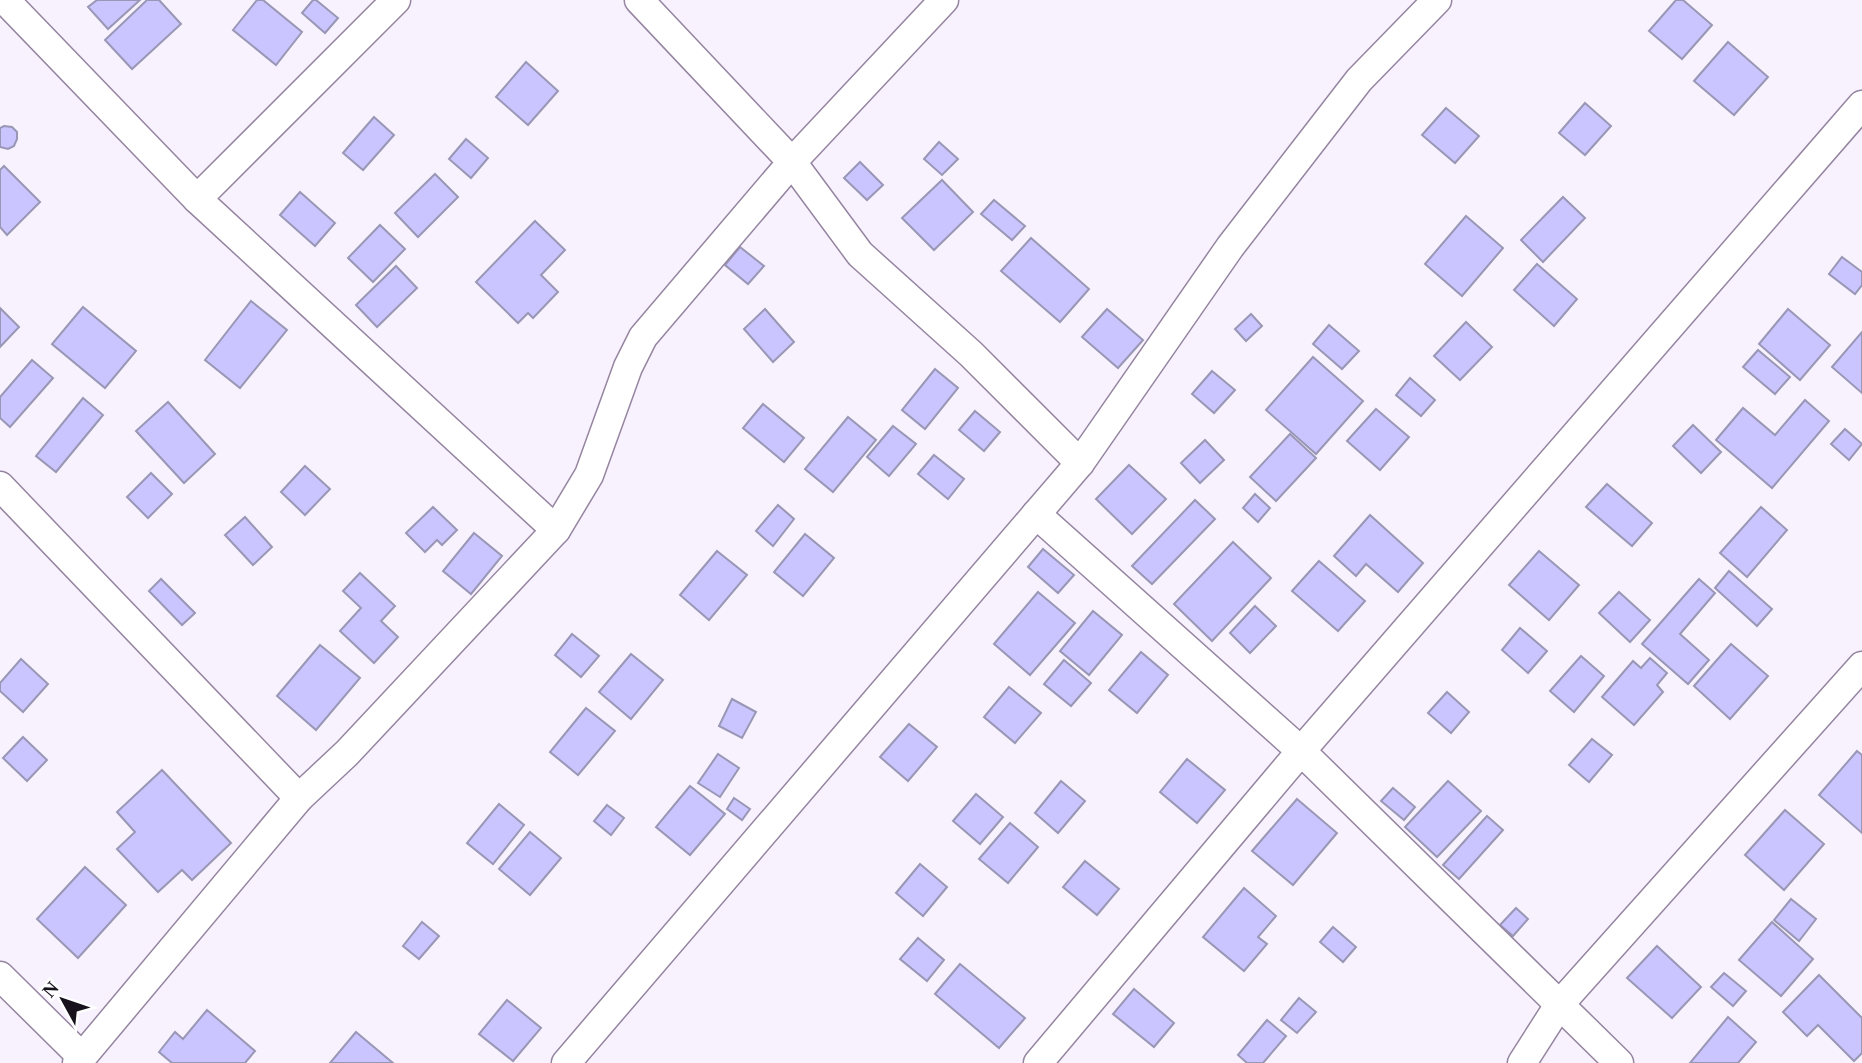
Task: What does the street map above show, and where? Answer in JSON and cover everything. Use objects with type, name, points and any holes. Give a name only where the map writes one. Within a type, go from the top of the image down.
[{"type":"street","points":[[5,0],[197,199],[556,530]]},
{"type":"street","points":[[197,199],[396,0]]},
{"type":"street","points":[[639,0],[792,162],[860,254],[971,354],[1080,463]]},
{"type":"street","points":[[0,976],[80,1060],[299,798],[347,753],[556,530],[589,475],[628,367],[643,337],[792,162],[944,0]]},
{"type":"street","points":[[566,1063],[1080,463],[1238,237],[1359,80],[1437,0]]},
{"type":"street","points":[[1038,1063],[1301,751],[1862,105]]},
{"type":"street","points":[[0,486],[299,798]]},
{"type":"street","points":[[1036,514],[1301,751],[1619,1063]]},
{"type":"street","points":[[1522,1063],[1559,1004],[1862,666]]},
{"type":"building","points":[[97,0],[140,0],[108,29],[88,7]]},
{"type":"building","points":[[147,0],[159,0],[181,24],[132,69],[105,40]]},
{"type":"building","points":[[257,0],[263,0],[302,32],[276,65],[233,30]]},
{"type":"building","points":[[313,0],[338,18],[325,33],[302,13]]},
{"type":"building","points":[[1676,0],[1683,0],[1712,25],[1682,59],[1649,31]]},
{"type":"building","points":[[1728,42],[1768,77],[1734,115],[1694,81]]},
{"type":"building","points":[[526,62],[558,91],[528,125],[496,97]]},
{"type":"building","points":[[1585,103],[1611,126],[1585,155],[1559,133]]},
{"type":"building","points":[[1446,108],[1479,136],[1455,163],[1422,135]]},
{"type":"building","points":[[374,117],[394,135],[363,170],[343,153]]},
{"type":"building","points":[[12,127],[17,132],[14,146],[8,149],[0,147],[0,128]]},
{"type":"building","points":[[466,139],[488,158],[471,178],[449,159]]},
{"type":"building","points":[[939,142],[958,159],[942,175],[924,159]]},
{"type":"building","points":[[860,162],[883,185],[867,200],[844,178]]},
{"type":"building","points":[[4,166],[40,202],[7,235],[0,227],[0,170]]},
{"type":"building","points":[[435,174],[458,197],[418,237],[395,213]]},
{"type":"building","points":[[942,180],[973,212],[934,250],[902,218]]},
{"type":"building","points":[[300,192],[335,223],[315,246],[280,215]]},
{"type":"building","points":[[1563,197],[1585,218],[1543,262],[1521,240]]},
{"type":"building","points":[[994,200],[1025,226],[1012,240],[981,214]]},
{"type":"building","points":[[1466,216],[1503,248],[1462,296],[1425,264]]},
{"type":"building","points":[[535,221],[565,250],[541,275],[558,292],[533,318],[528,313],[518,323],[476,282]]},
{"type":"building","points":[[380,225],[405,249],[373,282],[348,258]]},
{"type":"building","points":[[1031,238],[1089,289],[1060,322],[1001,271]]},
{"type":"building","points":[[740,247],[764,266],[748,284],[725,265]]},
{"type":"building","points":[[1842,257],[1862,272],[1862,285],[1855,294],[1829,274]]},
{"type":"building","points":[[1537,264],[1577,299],[1554,326],[1514,290]]},
{"type":"building","points":[[396,266],[417,288],[377,327],[356,305]]},
{"type":"building","points":[[251,301],[287,330],[240,388],[205,360]]},
{"type":"building","points":[[83,307],[136,351],[105,388],[52,344]]},
{"type":"building","points":[[0,308],[19,327],[0,347]]},
{"type":"building","points":[[765,309],[794,342],[773,362],[744,329]]},
{"type":"building","points":[[1107,309],[1143,340],[1118,368],[1082,337]]},
{"type":"building","points":[[1788,309],[1830,345],[1800,380],[1759,344]]},
{"type":"building","points":[[1251,314],[1262,326],[1246,341],[1235,329]]},
{"type":"building","points":[[1466,322],[1492,347],[1460,380],[1434,356]]},
{"type":"building","points":[[1329,325],[1359,351],[1342,369],[1313,344]]},
{"type":"building","points":[[1862,332],[1862,393],[1832,367]]},
{"type":"building","points":[[1758,350],[1790,377],[1775,394],[1743,367]]},
{"type":"building","points":[[1313,357],[1363,401],[1316,454],[1266,410]]},
{"type":"building","points":[[32,360],[53,378],[10,427],[0,418],[0,397]]},
{"type":"building","points":[[935,369],[958,388],[925,429],[902,410]]},
{"type":"building","points":[[1212,371],[1235,390],[1214,413],[1192,394]]},
{"type":"building","points":[[1410,378],[1435,400],[1421,416],[1396,395]]},
{"type":"building","points":[[83,398],[103,415],[56,472],[36,456]]},
{"type":"building","points":[[1805,400],[1829,421],[1772,488],[1716,440],[1743,408],[1775,435]]},
{"type":"building","points":[[168,402],[215,454],[184,483],[136,431]]},
{"type":"building","points":[[763,404],[804,438],[784,462],[743,428]]},
{"type":"building","points":[[1376,409],[1409,437],[1380,470],[1347,441]]},
{"type":"building","points":[[975,411],[1000,432],[984,451],[959,430]]},
{"type":"building","points":[[848,417],[876,440],[833,492],[805,469]]},
{"type":"building","points":[[1693,425],[1721,452],[1701,473],[1673,446]]},
{"type":"building","points":[[893,426],[916,444],[889,476],[867,457]]},
{"type":"building","points":[[1845,429],[1862,444],[1849,460],[1831,444]]},
{"type":"building","points":[[1290,434],[1316,458],[1276,501],[1250,477]]},
{"type":"building","points":[[1205,440],[1224,460],[1200,483],[1181,463]]},
{"type":"building","points":[[934,455],[964,479],[948,499],[918,474]]},
{"type":"building","points":[[1129,465],[1166,499],[1132,534],[1096,499]]},
{"type":"building","points":[[305,466],[330,489],[305,515],[281,492]]},
{"type":"building","points":[[151,473],[172,494],[148,518],[127,497]]},
{"type":"building","points":[[1607,484],[1652,523],[1632,546],[1586,507]]},
{"type":"building","points":[[1255,494],[1270,508],[1258,522],[1243,508]]},
{"type":"building","points":[[1195,500],[1215,519],[1152,584],[1132,566]]},
{"type":"building","points":[[778,505],[794,519],[773,546],[756,531]]},
{"type":"building","points":[[433,507],[457,530],[442,545],[437,540],[425,552],[406,533]]},
{"type":"building","points":[[1761,507],[1787,530],[1747,577],[1720,553]]},
{"type":"building","points":[[1370,515],[1423,563],[1398,592],[1366,564],[1356,576],[1334,556]]},
{"type":"building","points":[[245,517],[272,547],[253,565],[225,535]]},
{"type":"building","points":[[474,533],[502,556],[471,594],[443,571]]},
{"type":"building","points":[[805,534],[834,558],[803,596],[774,572]]},
{"type":"building","points":[[1233,542],[1271,578],[1212,641],[1174,604]]},
{"type":"building","points":[[1043,549],[1074,575],[1058,593],[1028,567]]},
{"type":"building","points":[[717,551],[747,575],[709,620],[680,595]]},
{"type":"building","points":[[1539,551],[1579,585],[1549,620],[1509,585]]},
{"type":"building","points":[[1319,561],[1365,601],[1338,631],[1292,591]]},
{"type":"building","points":[[1729,571],[1772,609],[1757,626],[1715,588]]},
{"type":"building","points":[[360,573],[395,606],[381,621],[398,637],[374,663],[340,631],[361,608],[343,591]]},
{"type":"building","points":[[161,579],[195,613],[182,625],[149,591]]},
{"type":"building","points":[[1699,579],[1715,593],[1680,634],[1709,660],[1688,684],[1642,644]]},
{"type":"building","points":[[1038,592],[1075,623],[1030,675],[994,644]]},
{"type":"building","points":[[1619,592],[1650,620],[1630,642],[1599,613]]},
{"type":"building","points":[[1255,606],[1276,626],[1250,653],[1230,633]]},
{"type":"building","points":[[1093,611],[1122,635],[1089,675],[1060,651]]},
{"type":"building","points":[[1520,628],[1547,651],[1528,673],[1502,650]]},
{"type":"building","points":[[572,634],[599,656],[581,677],[555,655]]},
{"type":"building","points":[[1731,644],[1768,676],[1730,719],[1694,686]]},
{"type":"building","points":[[320,645],[360,678],[316,730],[277,696]]},
{"type":"building","points":[[1141,652],[1168,675],[1137,713],[1109,690]]},
{"type":"building","points":[[631,654],[663,680],[631,719],[599,692]]},
{"type":"building","points":[[1581,656],[1604,676],[1574,712],[1550,691]]},
{"type":"building","points":[[1650,658],[1667,673],[1657,685],[1663,692],[1634,725],[1602,697],[1633,661],[1641,668]]},
{"type":"building","points":[[21,659],[48,684],[23,712],[0,691],[0,683]]},
{"type":"building","points":[[1064,660],[1091,683],[1071,706],[1044,684]]},
{"type":"building","points":[[1009,687],[1041,713],[1015,743],[984,717]]},
{"type":"building","points":[[1447,692],[1469,712],[1451,733],[1428,713]]},
{"type":"building","points":[[732,699],[756,712],[742,738],[719,726]]},
{"type":"building","points":[[586,708],[615,731],[578,775],[550,752]]},
{"type":"building","points":[[909,724],[937,747],[908,781],[880,757]]},
{"type":"building","points":[[23,737],[47,760],[27,781],[3,758]]},
{"type":"building","points":[[1592,739],[1612,755],[1589,782],[1569,765]]},
{"type":"building","points":[[1857,751],[1862,755],[1862,833],[1819,795]]},
{"type":"building","points":[[718,754],[739,768],[720,797],[698,783]]},
{"type":"building","points":[[1187,759],[1225,790],[1197,823],[1160,792]]},
{"type":"building","points":[[162,770],[231,843],[192,880],[182,870],[158,892],[117,849],[135,832],[117,812]]},
{"type":"building","points":[[1061,781],[1085,801],[1058,833],[1035,813]]},
{"type":"building","points":[[1448,781],[1481,811],[1437,857],[1405,827]]},
{"type":"building","points":[[690,786],[725,814],[690,855],[656,827]]},
{"type":"building","points":[[1393,788],[1415,807],[1404,820],[1381,801]]},
{"type":"building","points":[[976,794],[1003,817],[980,844],[953,821]]},
{"type":"building","points":[[734,798],[750,809],[742,820],[727,809]]},
{"type":"building","points":[[1297,799],[1337,833],[1293,885],[1252,851]]},
{"type":"building","points":[[499,804],[524,825],[493,864],[467,843]]},
{"type":"building","points":[[607,805],[624,818],[611,835],[594,821]]},
{"type":"building","points":[[1785,810],[1824,844],[1784,890],[1745,855]]},
{"type":"building","points":[[1487,816],[1503,830],[1459,879],[1443,865]]},
{"type":"building","points":[[1010,823],[1038,847],[1008,883],[979,859]]},
{"type":"building","points":[[530,832],[561,858],[530,895],[499,869]]},
{"type":"building","points":[[1085,861],[1119,889],[1097,915],[1063,887]]},
{"type":"building","points":[[920,864],[947,887],[923,916],[896,893]]},
{"type":"building","points":[[85,867],[126,905],[78,958],[37,919]]},
{"type":"building","points":[[1244,888],[1276,916],[1258,937],[1267,944],[1244,971],[1203,937]]},
{"type":"building","points":[[1791,899],[1816,919],[1799,941],[1774,920]]},
{"type":"building","points":[[1516,908],[1528,919],[1513,936],[1500,925]]},
{"type":"building","points":[[422,922],[439,936],[419,959],[403,946]]},
{"type":"building","points":[[1772,922],[1813,959],[1781,996],[1739,960]]},
{"type":"building","points":[[1333,927],[1356,947],[1343,962],[1320,942]]},
{"type":"building","points":[[918,938],[944,960],[927,981],[900,959]]},
{"type":"building","points":[[1657,946],[1701,987],[1672,1018],[1627,978]]},
{"type":"building","points":[[960,964],[1025,1018],[999,1048],[935,994]]},
{"type":"building","points":[[1724,973],[1746,991],[1733,1006],[1711,987]]},
{"type":"building","points":[[1819,975],[1862,1018],[1862,1053],[1854,1061],[1818,1025],[1807,1036],[1783,1012]]},
{"type":"building","points":[[1134,989],[1174,1023],[1154,1047],[1113,1014]]},
{"type":"building","points":[[1299,998],[1316,1012],[1297,1033],[1281,1020]]},
{"type":"building","points":[[507,1000],[541,1028],[513,1061],[479,1034]]},
{"type":"building","points":[[207,1010],[255,1051],[245,1063],[172,1063],[159,1052],[175,1032],[183,1039]]},
{"type":"building","points":[[1728,1017],[1756,1042],[1738,1063],[1690,1063]]},
{"type":"building","points":[[1267,1020],[1286,1036],[1263,1063],[1247,1063],[1238,1055]]},
{"type":"building","points":[[356,1032],[393,1063],[330,1063]]}]
